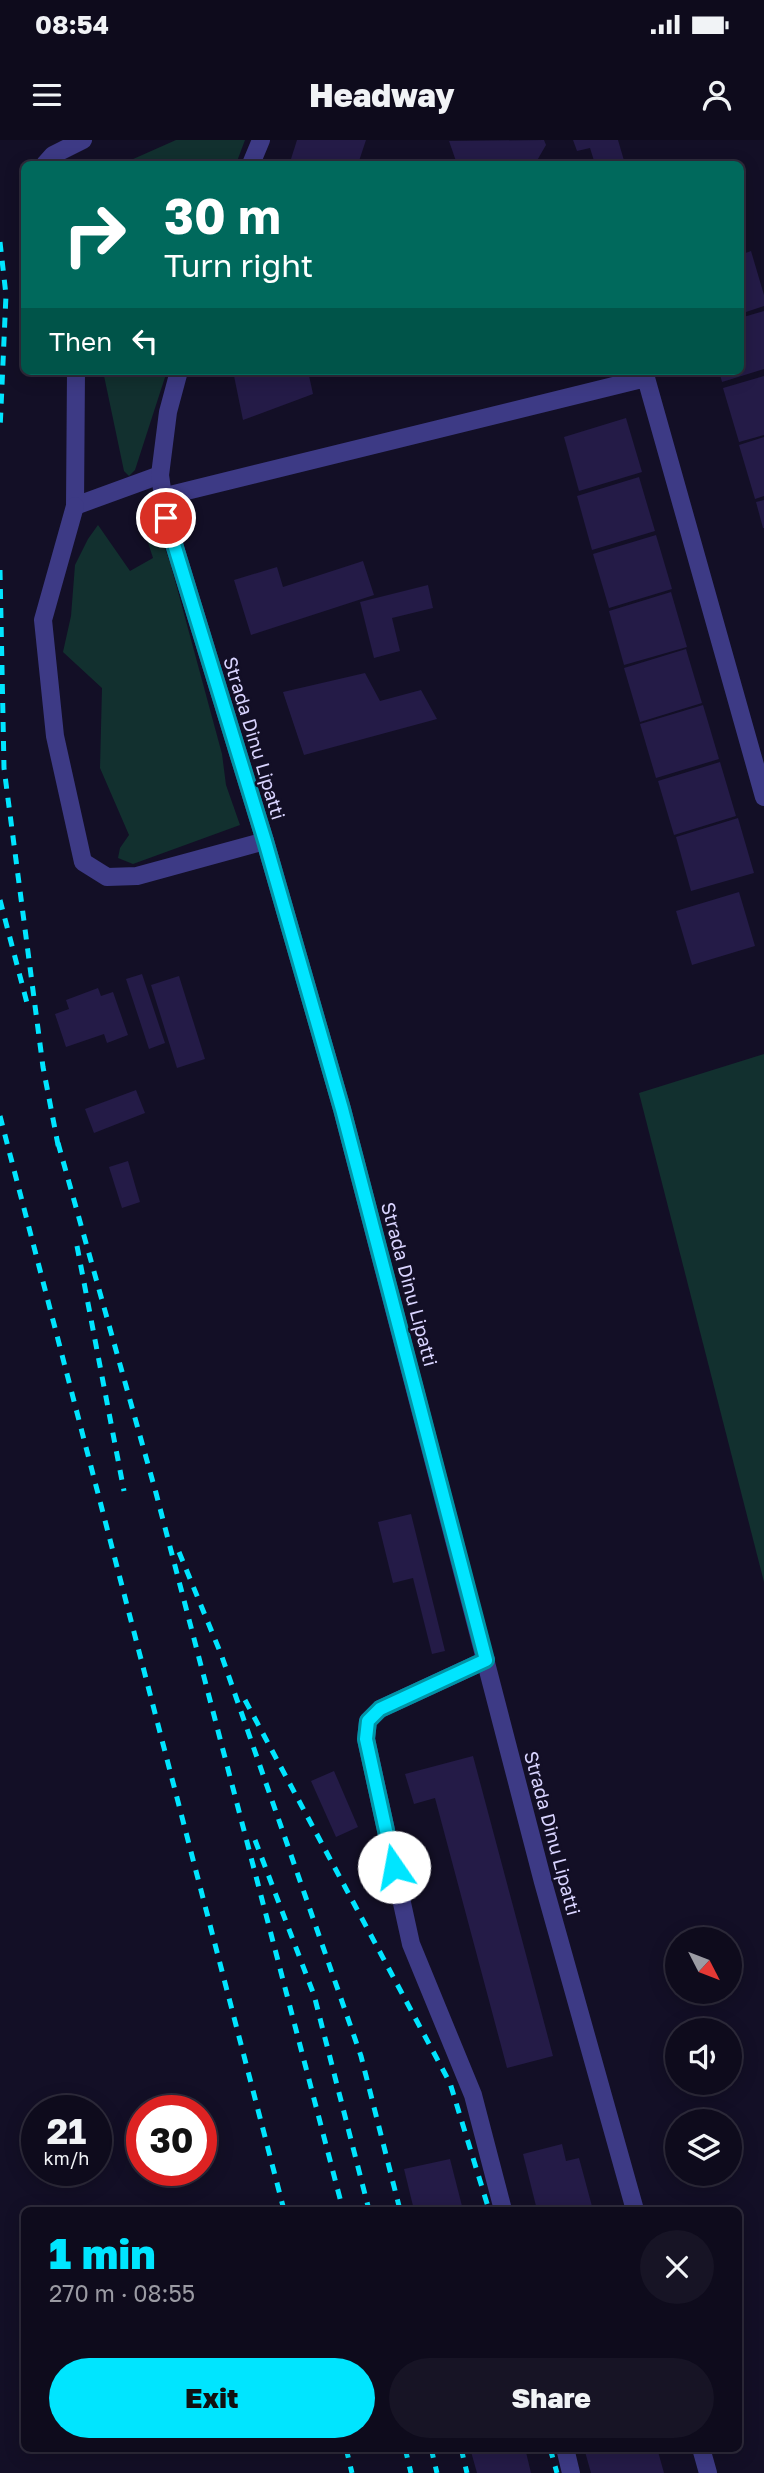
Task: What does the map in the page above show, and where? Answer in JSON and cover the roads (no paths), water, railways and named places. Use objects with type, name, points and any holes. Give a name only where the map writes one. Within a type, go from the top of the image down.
[{"type":"street","points":[[47,161],[53,155],[83,140]]},
{"type":"street","points":[[252,161],[261,140]]},
{"type":"street","points":[[76,375],[75,506],[43,620],[55,736],[83,862],[107,877],[136,876],[265,841]]},
{"type":"street","name":"Strada Dinu Lipatti","points":[[178,375],[168,412],[160,475],[166,518],[265,841],[342,1109],[543,1882],[634,2207]]},
{"type":"street","points":[[162,497],[645,375],[764,797]]},
{"type":"street","points":[[75,506],[160,475]]},
{"type":"street","points":[[486,1660],[380,1709],[368,1721],[366,1739],[411,1944],[474,2095],[502,2207]]},
{"type":"street","points":[[566,2452],[571,2473]]},
{"type":"street","points":[[702,2452],[708,2473]]},
{"type":"railway","points":[[0,242],[6,295],[0,430]]},
{"type":"railway","points":[[0,570],[4,768],[43,1067],[59,1150]]},
{"type":"railway","points":[[0,900],[27,1003]]},
{"type":"railway","points":[[0,1116],[283,2207]]},
{"type":"railway","points":[[58,1143],[156,1493],[342,2207]]},
{"type":"railway","points":[[77,1246],[124,1491]]},
{"type":"railway","points":[[179,1552],[221,1654],[361,2056],[399,2207]]},
{"type":"railway","points":[[245,1700],[450,2083],[488,2207]]},
{"type":"railway","points":[[255,1840],[314,1995],[368,2207]]},
{"type":"railway","points":[[347,2452],[352,2473]]},
{"type":"railway","points":[[406,2452],[411,2473]]},
{"type":"railway","points":[[432,2452],[437,2473]]},
{"type":"railway","points":[[462,2452],[467,2473]]},
{"type":"railway","points":[[551,2452],[557,2473]]}]
